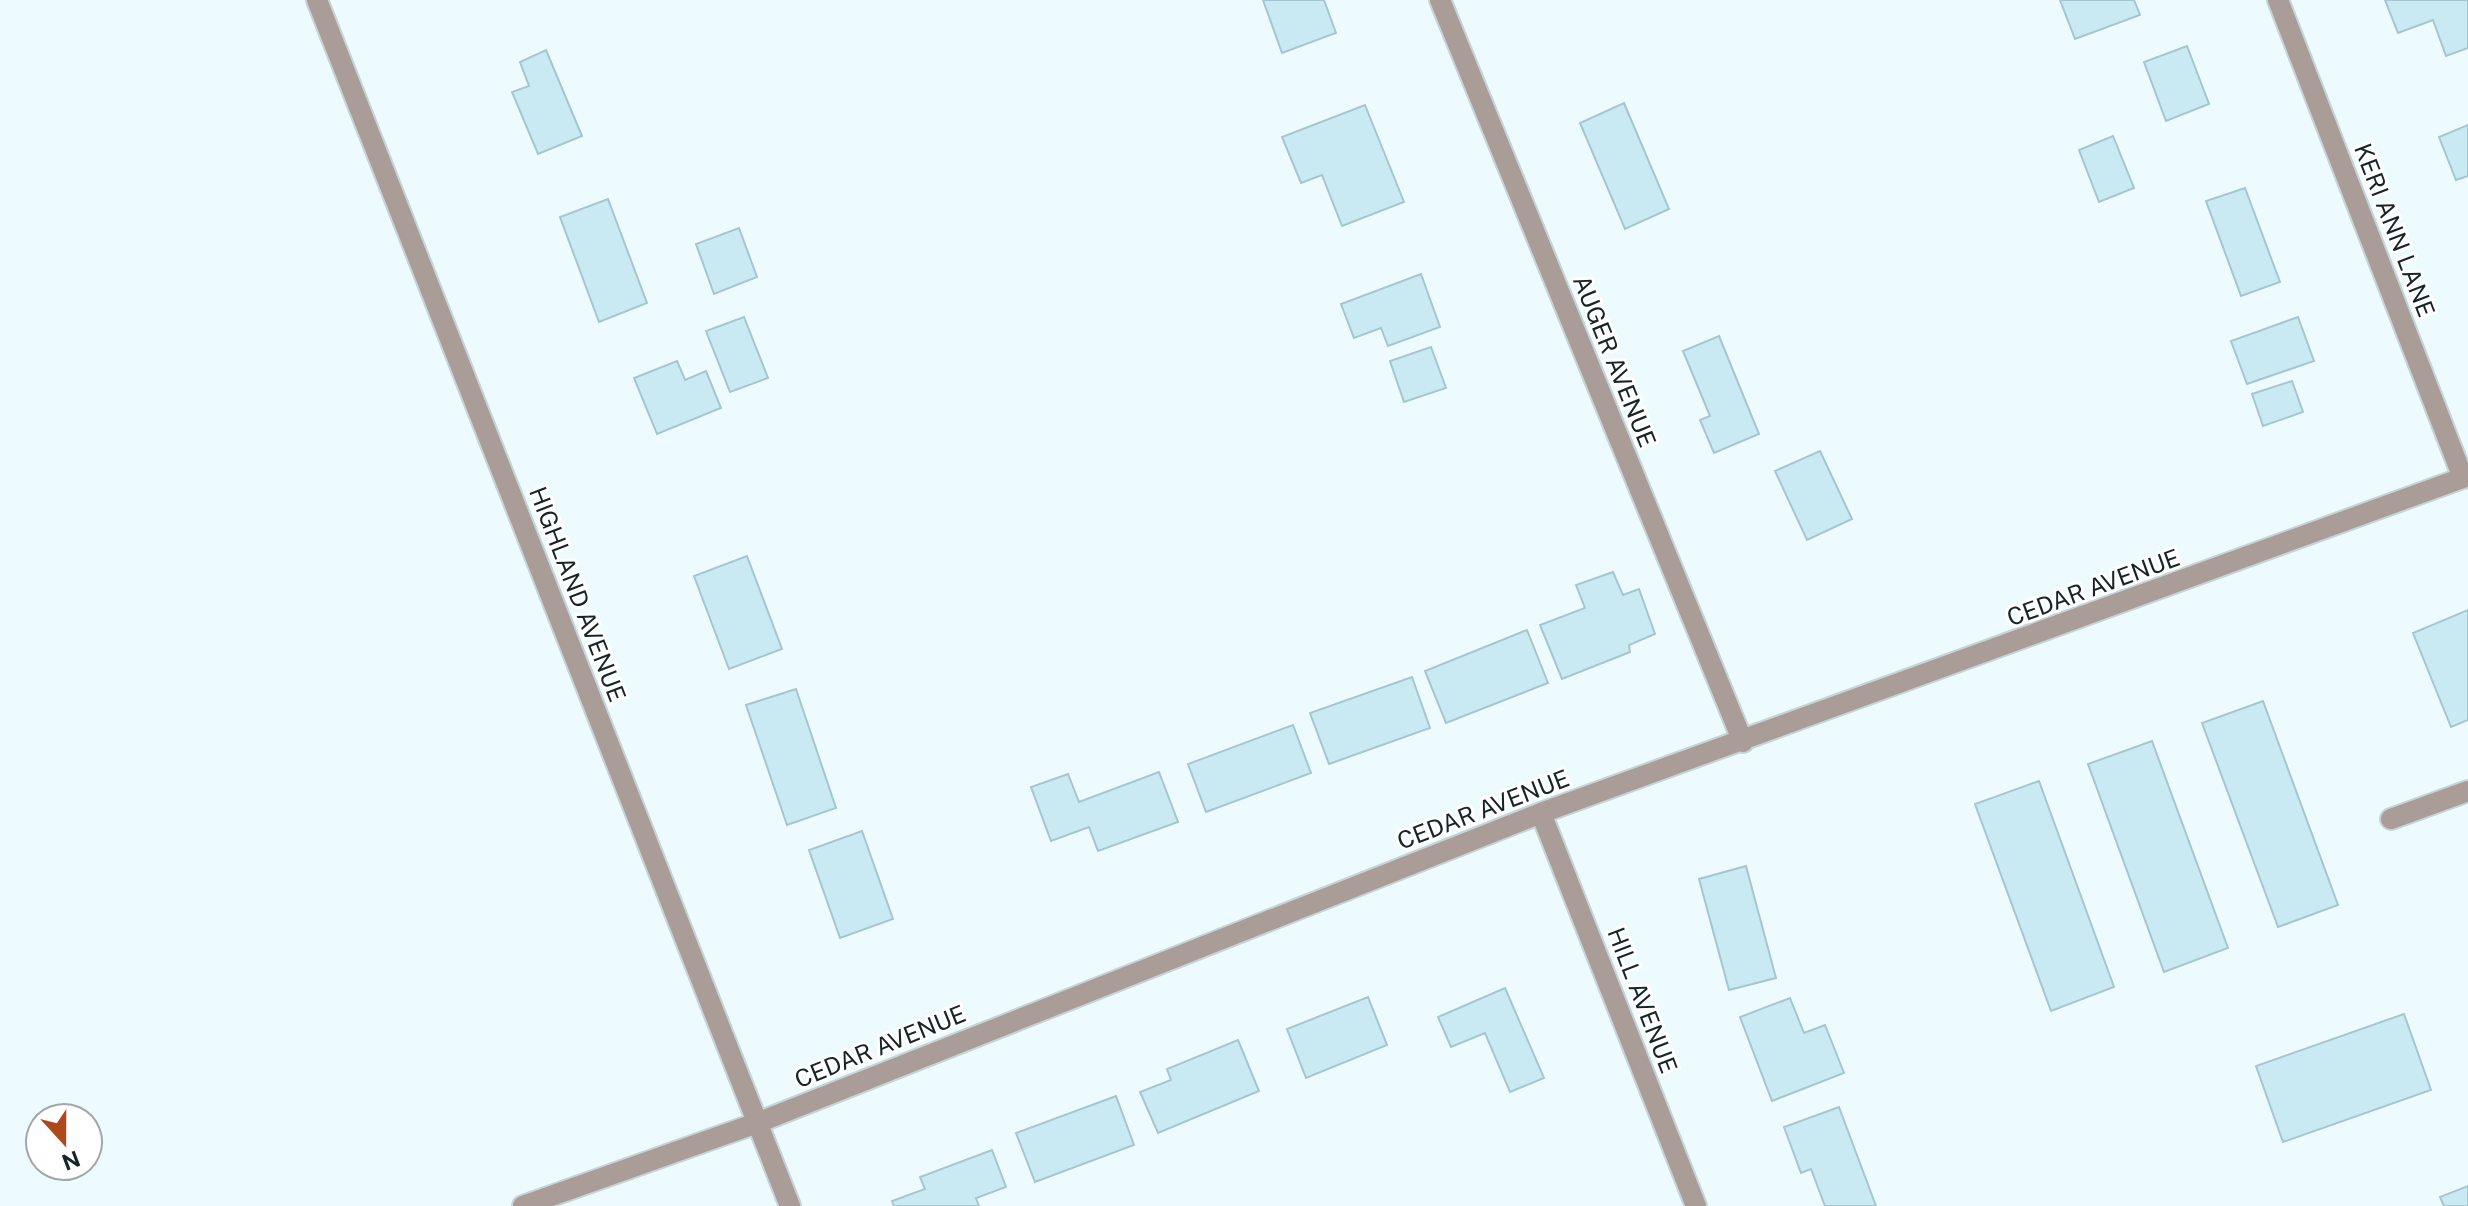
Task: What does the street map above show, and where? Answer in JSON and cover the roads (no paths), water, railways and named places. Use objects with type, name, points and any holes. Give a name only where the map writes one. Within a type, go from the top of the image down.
[{"type":"street","name":"HIGHLAND AVENUE","points":[[317,0],[790,1206]]},
{"type":"street","name":"AUGER AVENUE","points":[[1440,0],[1743,742]]},
{"type":"street","name":"KERI ANN LANE","points":[[2278,0],[2465,477]]},
{"type":"street","name":"CEDAR AVENUE","points":[[523,1206],[757,1123],[1541,813],[2465,477]]},
{"type":"street","points":[[2391,819],[2468,791]]},
{"type":"street","name":"HILL AVENUE","points":[[1541,813],[1696,1206]]}]
